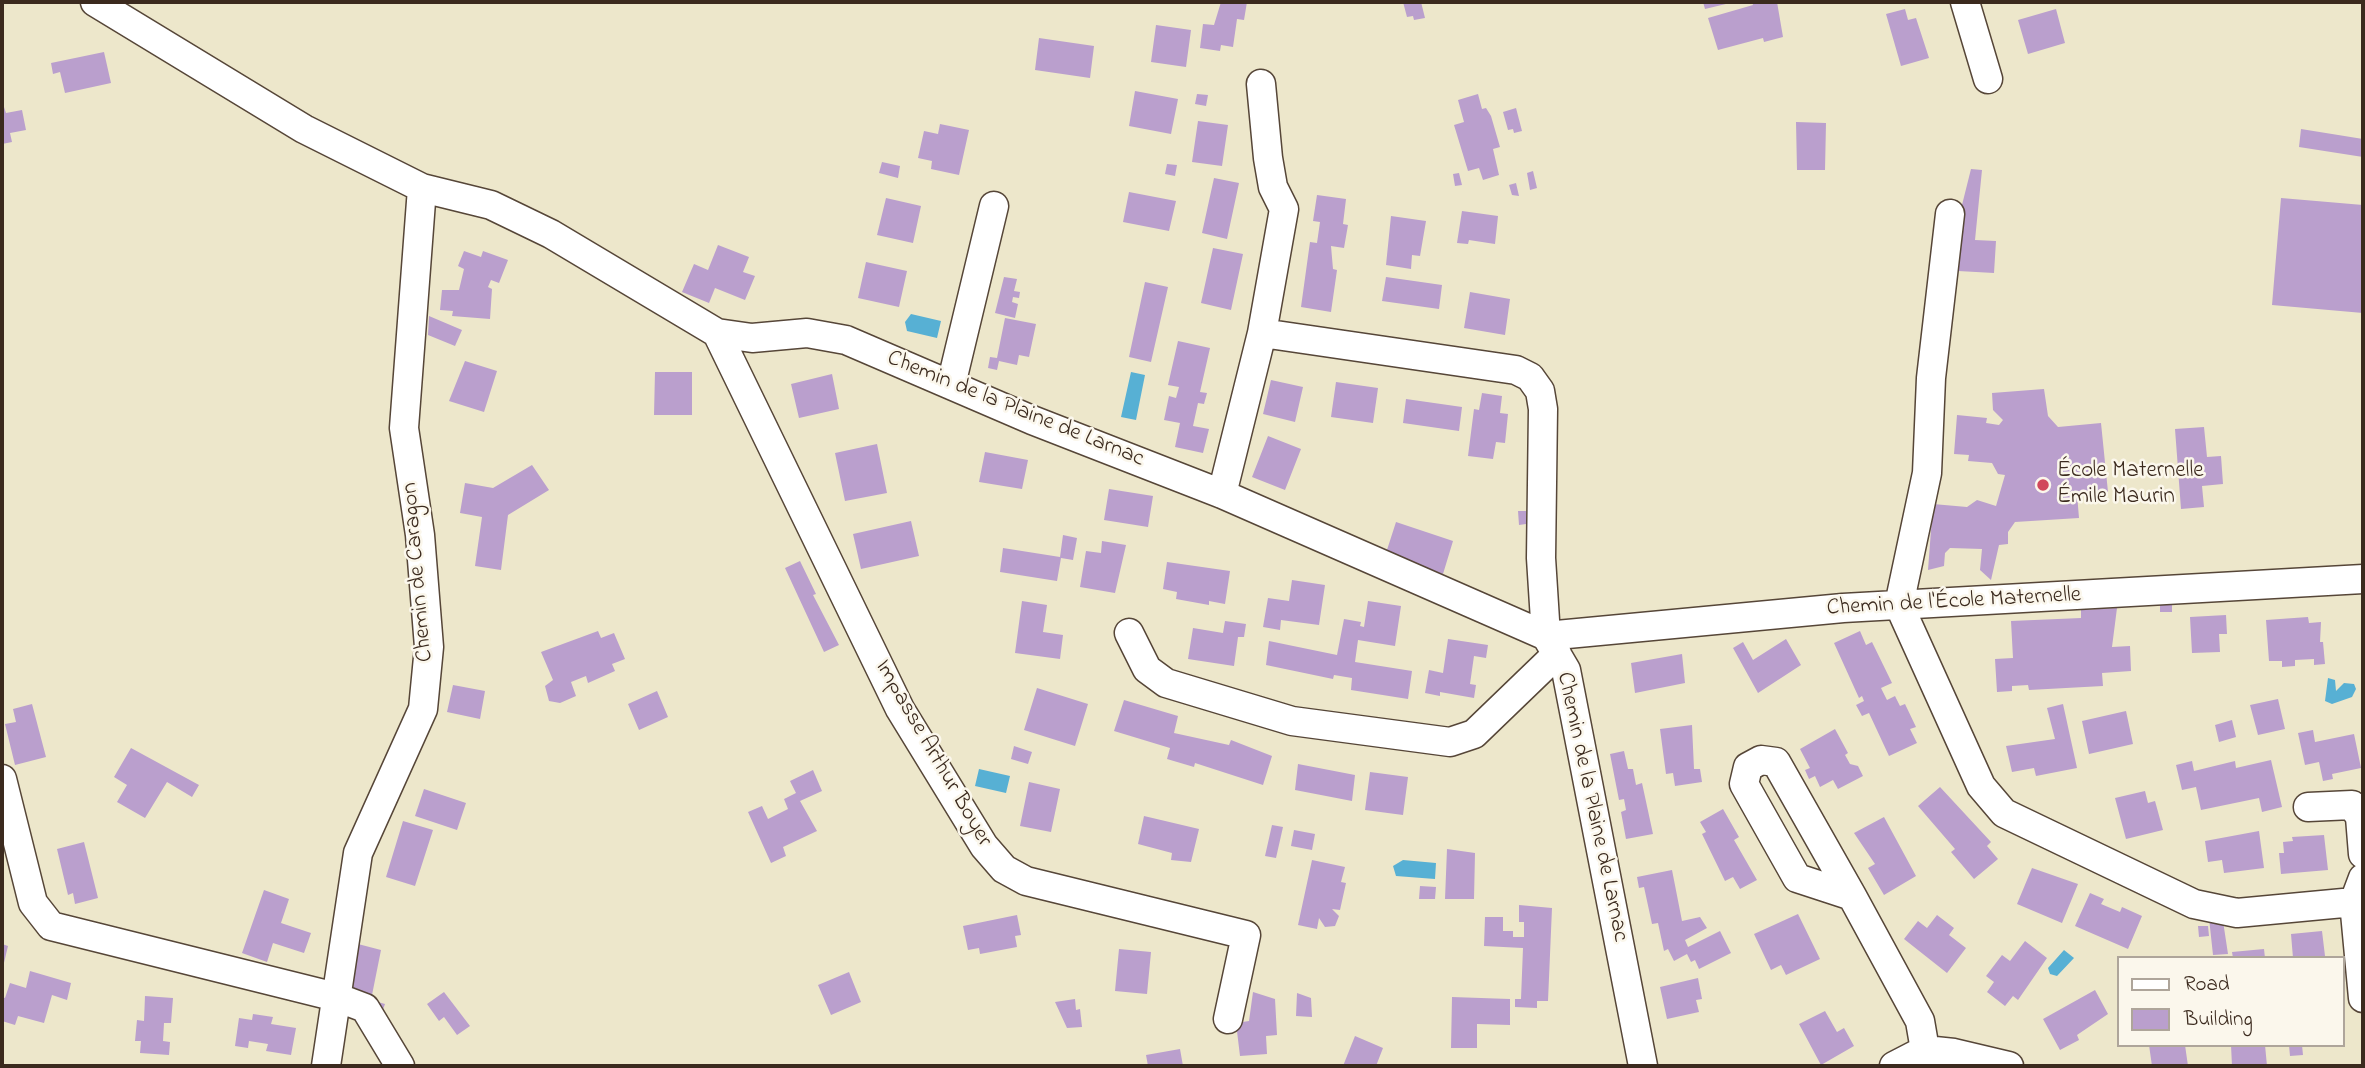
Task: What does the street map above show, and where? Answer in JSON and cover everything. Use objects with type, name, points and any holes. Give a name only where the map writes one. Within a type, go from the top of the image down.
[{"type":"street","name":"Chemin de la Plaine de Larnac","points":[[95,2],[304,129],[422,188],[491,205],[539,228],[717,333],[752,338],[807,333],[846,340],[1222,494],[1551,645],[1566,670],[1643,1066]]},
{"type":"street","points":[[1965,2],[1988,79]]},
{"type":"street","points":[[1222,494],[1262,333],[1284,209],[1273,187],[1261,84]]},
{"type":"street","name":"Chemin de Caragon","points":[[326,1066],[358,853],[423,709],[429,647],[420,535],[404,428],[422,188]]},
{"type":"street","points":[[951,385],[994,206]]},
{"type":"street","points":[[1950,214],[1931,379],[1927,473],[1899,605],[1982,786],[1996,805],[2015,820],[2194,904],[2237,914],[2359,890],[2363,998]]},
{"type":"street","name":"Impasse Arthur Boyer","points":[[717,333],[900,709],[984,846],[1004,869],[1026,881],[1246,935],[1228,1019]]},
{"type":"street","points":[[1129,633],[1147,669],[1166,683],[1292,721],[1450,742],[1474,734],[1551,645],[1541,545],[1543,409],[1540,391],[1530,377],[1516,370],[1262,333]]},
{"type":"street","name":"Chemin de l'École Maternelle","points":[[1551,645],[1899,605],[2363,579]]},
{"type":"street","points":[[1852,896],[1797,878],[1744,784],[1748,767],[1761,760],[1776,762],[1852,896],[1920,1021],[1925,1050]]},
{"type":"street","points":[[2,779],[33,903],[51,926],[336,997],[365,1008],[400,1066]]},
{"type":"street","points":[[2308,807],[2352,805],[2360,817],[2363,854]]},
{"type":"street","points":[[1894,1066],[1925,1050],[1954,1053],[2009,1066]]},
{"type":"water","points":[[911,314],[941,321],[937,338],[907,331],[905,322]]},
{"type":"water","points":[[1131,372],[1145,375],[1136,420],[1121,417]]},
{"type":"water","points":[[2328,678],[2335,680],[2336,691],[2344,683],[2354,684],[2356,689],[2352,697],[2332,704],[2325,701]]},
{"type":"water","points":[[979,769],[1010,776],[1006,793],[975,786]]},
{"type":"water","points":[[1403,860],[1436,863],[1435,879],[1396,876],[1393,866]]},
{"type":"water","points":[[2064,950],[2074,958],[2057,976],[2050,974],[2048,968]]},
{"type":"building","points":[[1221,2],[1247,2],[1244,20],[1237,19],[1233,47],[1221,45],[1220,51],[1200,48],[1203,24],[1214,25]]},
{"type":"building","points":[[1403,2],[1421,2],[1425,18],[1414,20],[1413,16],[1407,17]]},
{"type":"building","points":[[1703,2],[1730,2],[1730,3],[1705,9]]},
{"type":"building","points":[[1752,2],[1777,2],[1783,37],[1764,42],[1763,38],[1718,50],[1708,18],[1753,5]]},
{"type":"building","points":[[1905,9],[1908,20],[1916,18],[1929,58],[1901,66],[1886,14]]},
{"type":"building","points":[[2056,9],[2065,43],[2028,54],[2018,20]]},
{"type":"building","points":[[1156,25],[1191,30],[1186,67],[1151,62]]},
{"type":"building","points":[[1039,38],[1094,46],[1090,78],[1035,70]]},
{"type":"building","points":[[104,52],[111,83],[65,93],[60,72],[53,74],[51,63]]},
{"type":"building","points":[[1135,91],[1178,99],[1171,134],[1129,126]]},
{"type":"building","points":[[1197,94],[1208,95],[1206,106],[1195,104]]},
{"type":"building","points":[[1478,94],[1482,109],[1486,108],[1491,116],[1500,147],[1493,149],[1499,175],[1483,180],[1479,168],[1468,171],[1454,125],[1464,122],[1458,100]]},
{"type":"building","points":[[2,101],[6,113],[22,110],[26,130],[10,133],[12,142],[2,144]]},
{"type":"building","points":[[1516,108],[1522,131],[1514,133],[1513,129],[1508,130],[1503,112]]},
{"type":"building","points":[[1198,121],[1228,125],[1222,166],[1192,162]]},
{"type":"building","points":[[1796,122],[1826,123],[1825,170],[1797,170]]},
{"type":"building","points":[[940,124],[969,130],[959,175],[931,169],[932,161],[918,158],[924,131],[938,134]]},
{"type":"building","points":[[2301,129],[2363,139],[2363,157],[2299,147]]},
{"type":"building","points":[[882,162],[900,166],[898,178],[879,173]]},
{"type":"building","points":[[1167,164],[1177,165],[1175,176],[1165,174]]},
{"type":"building","points":[[1971,169],[1982,170],[1975,240],[1996,241],[1994,273],[1958,271],[1962,205]]},
{"type":"building","points":[[1533,171],[1537,188],[1530,190],[1527,173]]},
{"type":"building","points":[[1459,173],[1462,185],[1455,186],[1453,174]]},
{"type":"building","points":[[1214,178],[1239,183],[1227,239],[1202,233]]},
{"type":"building","points":[[1516,183],[1519,196],[1512,195],[1509,185]]},
{"type":"building","points":[[1129,192],[1176,201],[1169,231],[1123,222]]},
{"type":"building","points":[[1317,195],[1346,199],[1343,224],[1348,225],[1344,248],[1331,246],[1333,269],[1337,270],[1331,312],[1301,307],[1310,242],[1317,243],[1320,222],[1313,221]]},
{"type":"building","points":[[886,198],[921,206],[913,243],[877,235]]},
{"type":"building","points":[[2281,198],[2363,205],[2363,313],[2272,305]]},
{"type":"building","points":[[1462,211],[1498,216],[1495,244],[1469,240],[1468,244],[1457,243]]},
{"type":"building","points":[[1391,216],[1426,221],[1420,256],[1412,255],[1411,269],[1386,265]]},
{"type":"building","points":[[718,245],[749,257],[743,272],[755,276],[745,300],[715,288],[709,303],[682,292],[694,264],[708,270]]},
{"type":"building","points":[[1213,248],[1243,254],[1231,310],[1201,303]]},
{"type":"building","points":[[464,251],[481,257],[483,251],[508,260],[499,283],[491,280],[488,287],[492,289],[490,319],[452,316],[453,311],[440,310],[442,290],[459,290],[464,269],[458,266]]},
{"type":"building","points":[[866,262],[907,271],[899,307],[858,298]]},
{"type":"building","points":[[1004,277],[1017,279],[1014,291],[1020,292],[1019,298],[1013,297],[1012,302],[1018,304],[1015,318],[995,313]]},
{"type":"building","points":[[1386,277],[1442,285],[1439,309],[1382,301]]},
{"type":"building","points":[[1145,282],[1168,287],[1151,362],[1129,357]]},
{"type":"building","points":[[1470,292],[1510,299],[1505,335],[1464,328]]},
{"type":"building","points":[[429,316],[462,330],[455,346],[428,335]]},
{"type":"building","points":[[1005,318],[1036,324],[1029,357],[1019,355],[1017,365],[999,361],[997,370],[988,368],[990,357],[997,358]]},
{"type":"building","points":[[1178,341],[1210,348],[1200,392],[1207,393],[1204,404],[1198,403],[1193,426],[1209,429],[1203,453],[1175,447],[1180,423],[1164,420],[1169,396],[1176,398],[1179,387],[1168,385]]},
{"type":"building","points":[[465,361],[497,371],[484,412],[449,401]]},
{"type":"building","points":[[655,372],[692,372],[692,415],[654,415]]},
{"type":"building","points":[[832,374],[839,409],[799,418],[791,384]]},
{"type":"building","points":[[1271,380],[1303,387],[1295,422],[1263,414]]},
{"type":"building","points":[[1336,382],[1378,388],[1373,423],[1331,417]]},
{"type":"building","points":[[2044,389],[2048,416],[2058,427],[2101,423],[2108,492],[2077,494],[2079,518],[2015,522],[2008,532],[2008,544],[1999,545],[1991,580],[1980,570],[1982,549],[1950,548],[1945,553],[1944,566],[1928,570],[1933,504],[1967,507],[1977,500],[1996,506],[2005,475],[1998,474],[1992,463],[1968,461],[1969,455],[1954,454],[1957,415],[1987,418],[1986,423],[1999,425],[2003,420],[1993,410],[1992,393]]},
{"type":"building","points":[[1482,393],[1502,396],[1500,413],[1508,414],[1505,443],[1496,442],[1493,459],[1468,456],[1474,409],[1479,410]]},
{"type":"building","points":[[1406,399],[1462,407],[1459,431],[1403,423]]},
{"type":"building","points":[[2204,427],[2207,457],[2221,456],[2223,484],[2202,486],[2204,507],[2181,509],[2175,429]]},
{"type":"building","points":[[1268,436],[1301,449],[1285,490],[1252,477]]},
{"type":"building","points":[[877,444],[887,493],[845,501],[835,453]]},
{"type":"building","points":[[985,452],[1028,460],[1022,489],[979,482]]},
{"type":"building","points":[[532,465],[549,490],[508,515],[501,570],[475,566],[482,517],[460,513],[465,483],[493,488]]},
{"type":"building","points":[[1109,489],[1153,496],[1148,527],[1104,520]]},
{"type":"building","points":[[1518,511],[1526,511],[1526,524],[1519,525]]},
{"type":"building","points":[[911,521],[919,556],[861,569],[853,534]]},
{"type":"building","points":[[1396,522],[1453,541],[1443,574],[1386,553]]},
{"type":"building","points":[[1063,535],[1077,538],[1073,560],[1061,558],[1057,581],[1000,572],[1003,548],[1060,557]]},
{"type":"building","points":[[1102,541],[1126,545],[1115,593],[1080,587],[1086,551],[1101,553]]},
{"type":"building","points":[[800,561],[816,594],[813,595],[839,645],[824,652],[785,568]]},
{"type":"building","points":[[1167,562],[1230,571],[1225,604],[1209,601],[1209,605],[1176,599],[1177,592],[1163,589]]},
{"type":"building","points":[[1292,580],[1325,585],[1319,625],[1281,620],[1280,630],[1263,627],[1268,598],[1289,601]]},
{"type":"building","points":[[1022,601],[1047,605],[1043,632],[1063,635],[1060,659],[1015,653]]},
{"type":"building","points":[[1368,601],[1401,606],[1395,646],[1358,640],[1355,662],[1412,671],[1408,699],[1351,690],[1352,678],[1334,675],[1333,679],[1266,665],[1269,641],[1337,655],[1344,619],[1361,622],[1360,626],[1364,627]]},
{"type":"building","points":[[2160,605],[2172,605],[2172,612],[2160,612]]},
{"type":"building","points":[[2117,608],[2112,647],[2130,646],[2131,671],[2102,673],[2103,686],[2029,690],[2028,685],[2012,686],[2012,691],[1997,692],[1995,659],[2013,658],[2011,621],[2081,618],[2081,610]]},
{"type":"building","points":[[2226,615],[2227,634],[2219,634],[2220,652],[2192,653],[2190,617]]},
{"type":"building","points":[[2308,617],[2309,623],[2321,622],[2320,642],[2323,642],[2325,664],[2314,665],[2314,659],[2295,660],[2295,666],[2282,667],[2282,661],[2269,661],[2266,620]]},
{"type":"building","points":[[1225,621],[1246,624],[1244,637],[1238,637],[1234,666],[1188,659],[1193,628],[1223,633]]},
{"type":"building","points":[[598,631],[601,638],[614,633],[625,659],[612,664],[615,671],[588,683],[586,676],[571,682],[576,696],[560,703],[549,701],[545,686],[553,680],[541,652]]},
{"type":"building","points":[[1860,631],[1866,645],[1872,642],[1892,683],[1881,688],[1887,700],[1895,696],[1900,706],[1905,704],[1916,727],[1910,729],[1917,743],[1889,756],[1869,713],[1862,716],[1856,705],[1864,701],[1862,696],[1859,698],[1834,643]]},
{"type":"building","points":[[1448,639],[1488,645],[1486,658],[1474,656],[1470,684],[1476,685],[1474,698],[1440,692],[1440,696],[1425,693],[1429,670],[1443,673]]},
{"type":"building","points":[[1786,639],[1801,665],[1758,693],[1733,648],[1743,642],[1753,660]]},
{"type":"building","points":[[1682,654],[1685,683],[1635,693],[1631,663]]},
{"type":"building","points":[[453,685],[485,691],[480,719],[447,712]]},
{"type":"building","points":[[1037,688],[1088,704],[1075,746],[1024,730]]},
{"type":"building","points":[[657,691],[668,717],[639,730],[628,704]]},
{"type":"building","points":[[2278,699],[2285,729],[2258,735],[2250,705]]},
{"type":"building","points":[[1124,700],[1178,716],[1174,733],[1229,745],[1231,740],[1272,756],[1263,785],[1195,763],[1194,767],[1167,759],[1170,748],[1114,731]]},
{"type":"building","points":[[32,704],[46,757],[15,765],[5,724],[16,722],[13,709]]},
{"type":"building","points":[[2063,704],[2077,768],[2036,776],[2034,768],[2012,772],[2006,746],[2055,739],[2047,708]]},
{"type":"building","points":[[2126,711],[2133,744],[2089,754],[2082,721]]},
{"type":"building","points":[[2232,720],[2236,737],[2219,742],[2215,725]]},
{"type":"building","points":[[1692,725],[1694,769],[1700,769],[1702,782],[1675,786],[1673,773],[1666,774],[1660,729]]},
{"type":"building","points":[[1835,729],[1848,753],[1845,755],[1850,764],[1858,766],[1863,776],[1838,789],[1833,780],[1820,787],[1815,776],[1809,779],[1805,770],[1810,768],[1800,749]]},
{"type":"building","points":[[2313,730],[2315,742],[2354,734],[2361,768],[2332,774],[2333,779],[2323,781],[2319,762],[2305,765],[2298,733]]},
{"type":"building","points":[[1014,746],[1032,752],[1028,764],[1011,759]]},
{"type":"building","points":[[131,748],[199,785],[192,797],[167,782],[145,818],[117,802],[127,785],[114,777]]},
{"type":"building","points":[[1624,751],[1628,769],[1633,769],[1636,785],[1642,783],[1653,834],[1626,839],[1621,812],[1626,810],[1624,799],[1619,800],[1610,754]]},
{"type":"building","points":[[2271,760],[2282,807],[2262,812],[2259,798],[2201,810],[2196,787],[2182,790],[2176,765],[2192,761],[2194,771],[2235,761],[2236,768]]},
{"type":"building","points":[[1298,764],[1355,775],[1352,801],[1295,790]]},
{"type":"building","points":[[813,770],[822,791],[800,801],[817,831],[783,847],[786,856],[771,863],[748,812],[762,806],[768,819],[788,809],[784,799],[796,793],[790,781]]},
{"type":"building","points":[[1370,772],[1408,777],[1403,815],[1365,810]]},
{"type":"building","points":[[1029,782],[1060,789],[1051,832],[1020,826]]},
{"type":"building","points":[[1940,787],[1991,842],[1987,846],[1998,859],[1974,879],[1951,852],[1955,849],[1918,806]]},
{"type":"building","points":[[424,789],[466,803],[457,830],[415,816]]},
{"type":"building","points":[[2145,791],[2148,803],[2155,801],[2163,830],[2126,839],[2115,798]]},
{"type":"building","points":[[1723,809],[1739,837],[1734,840],[1757,880],[1740,889],[1733,877],[1725,881],[1702,834],[1706,832],[1700,822]]},
{"type":"building","points":[[1144,816],[1199,829],[1191,862],[1171,860],[1172,853],[1138,844]]},
{"type":"building","points":[[1884,817],[1916,876],[1884,895],[1868,868],[1875,864],[1854,833]]},
{"type":"building","points":[[403,821],[433,830],[415,886],[386,877]]},
{"type":"building","points":[[1272,825],[1283,827],[1276,858],[1265,856]]},
{"type":"building","points":[[1294,830],[1315,834],[1312,850],[1291,846]]},
{"type":"building","points":[[2259,831],[2264,868],[2224,873],[2222,860],[2208,862],[2205,841]]},
{"type":"building","points":[[2324,835],[2328,870],[2281,874],[2279,853],[2284,853],[2283,842],[2293,841],[2292,837]]},
{"type":"building","points":[[84,842],[98,898],[75,904],[73,893],[68,895],[57,849]]},
{"type":"building","points":[[1447,849],[1475,853],[1474,899],[1445,899]]},
{"type":"building","points":[[1312,860],[1345,867],[1341,882],[1346,883],[1340,910],[1332,909],[1339,916],[1335,926],[1325,927],[1319,918],[1317,929],[1298,925]]},
{"type":"building","points":[[2032,868],[2078,884],[2062,923],[2017,904]]},
{"type":"building","points":[[1672,870],[1682,921],[1700,917],[1707,928],[1685,940],[1688,947],[1720,931],[1731,953],[1699,969],[1695,960],[1691,962],[1687,954],[1674,961],[1668,949],[1664,951],[1658,923],[1652,924],[1644,887],[1639,888],[1637,877]]},
{"type":"building","points":[[1420,886],[1436,887],[1435,899],[1419,899]]},
{"type":"building","points":[[264,890],[289,899],[281,923],[311,933],[304,953],[273,943],[267,962],[242,953]]},
{"type":"building","points":[[2090,893],[2104,899],[2101,904],[2120,912],[2122,907],[2142,916],[2128,949],[2075,926]]},
{"type":"building","points":[[1519,905],[1552,908],[1548,1001],[1537,1001],[1537,1008],[1515,1007],[1515,999],[1521,999],[1523,948],[1484,946],[1485,917],[1503,917],[1503,931],[1513,931],[1513,937],[1524,937],[1524,922],[1519,922]]},
{"type":"building","points":[[1798,914],[1820,959],[1786,975],[1781,965],[1771,970],[1754,934]]},
{"type":"building","points":[[1017,915],[1021,935],[1015,936],[1017,947],[980,954],[979,948],[968,950],[963,926]]},
{"type":"building","points":[[1937,915],[1954,928],[1949,935],[1966,948],[1947,973],[1904,939],[1918,921],[1927,928]]},
{"type":"building","points":[[2209,918],[2223,921],[2228,954],[2213,955]]},
{"type":"building","points":[[2198,926],[2208,926],[2209,936],[2199,937]]},
{"type":"building","points":[[2322,931],[2325,956],[2293,956],[2291,934]]},
{"type":"building","points":[[2025,941],[2047,958],[2018,1000],[2013,996],[2005,1006],[1987,992],[1994,982],[1986,976],[2002,955],[2010,961]]},
{"type":"building","points":[[2,944],[8,946],[3,967],[2,967]]},
{"type":"building","points":[[358,944],[381,950],[371,1000],[385,1004],[379,1020],[352,995]]},
{"type":"building","points":[[1119,949],[1151,952],[1147,994],[1115,991]]},
{"type":"building","points":[[2264,949],[2265,956],[2233,956],[2232,952]]},
{"type":"building","points":[[30,971],[71,983],[67,1000],[52,995],[44,1023],[18,1016],[15,1025],[2,1021],[2,997],[5,998],[10,983],[26,988]]},
{"type":"building","points":[[849,972],[861,1002],[831,1015],[818,985]]},
{"type":"building","points":[[1698,978],[1702,999],[1696,1000],[1699,1012],[1667,1019],[1660,987]]},
{"type":"building","points":[[2095,990],[2108,1014],[2077,1035],[2079,1040],[2060,1050],[2043,1019]]},
{"type":"building","points":[[444,992],[470,1026],[457,1035],[444,1017],[439,1021],[427,1004]]},
{"type":"building","points":[[1253,992],[1275,999],[1277,1035],[1266,1036],[1267,1054],[1240,1056],[1236,1023],[1249,1021]]},
{"type":"building","points":[[1297,993],[1311,998],[1312,1017],[1296,1016]]},
{"type":"building","points":[[145,996],[173,998],[171,1023],[164,1023],[163,1041],[170,1042],[169,1055],[140,1053],[141,1041],[135,1041],[137,1020],[144,1021]]},
{"type":"building","points":[[1452,997],[1510,999],[1510,1025],[1477,1024],[1477,1048],[1451,1048]]},
{"type":"building","points":[[1075,999],[1076,1010],[1080,1009],[1082,1027],[1067,1028],[1055,1002]]},
{"type":"building","points":[[1825,1011],[1837,1032],[1844,1028],[1854,1046],[1821,1065],[1799,1024]]},
{"type":"building","points":[[253,1014],[273,1017],[271,1024],[296,1028],[291,1055],[266,1051],[268,1044],[249,1041],[248,1048],[235,1046],[239,1018],[252,1020]]},
{"type":"building","points":[[1355,1036],[1383,1048],[1376,1066],[1343,1066]]},
{"type":"building","points":[[2149,1047],[2185,1047],[2188,1066],[2152,1066]]},
{"type":"building","points":[[2231,1047],[2265,1047],[2267,1066],[2232,1066]]},
{"type":"building","points":[[2289,1047],[2302,1047],[2303,1055],[2290,1056]]},
{"type":"building","points":[[1180,1049],[1183,1066],[1148,1066],[1146,1055]]},
{"type":"place","name":"École Maternelle Émile Maurin","points":[[2043,485]]}]
